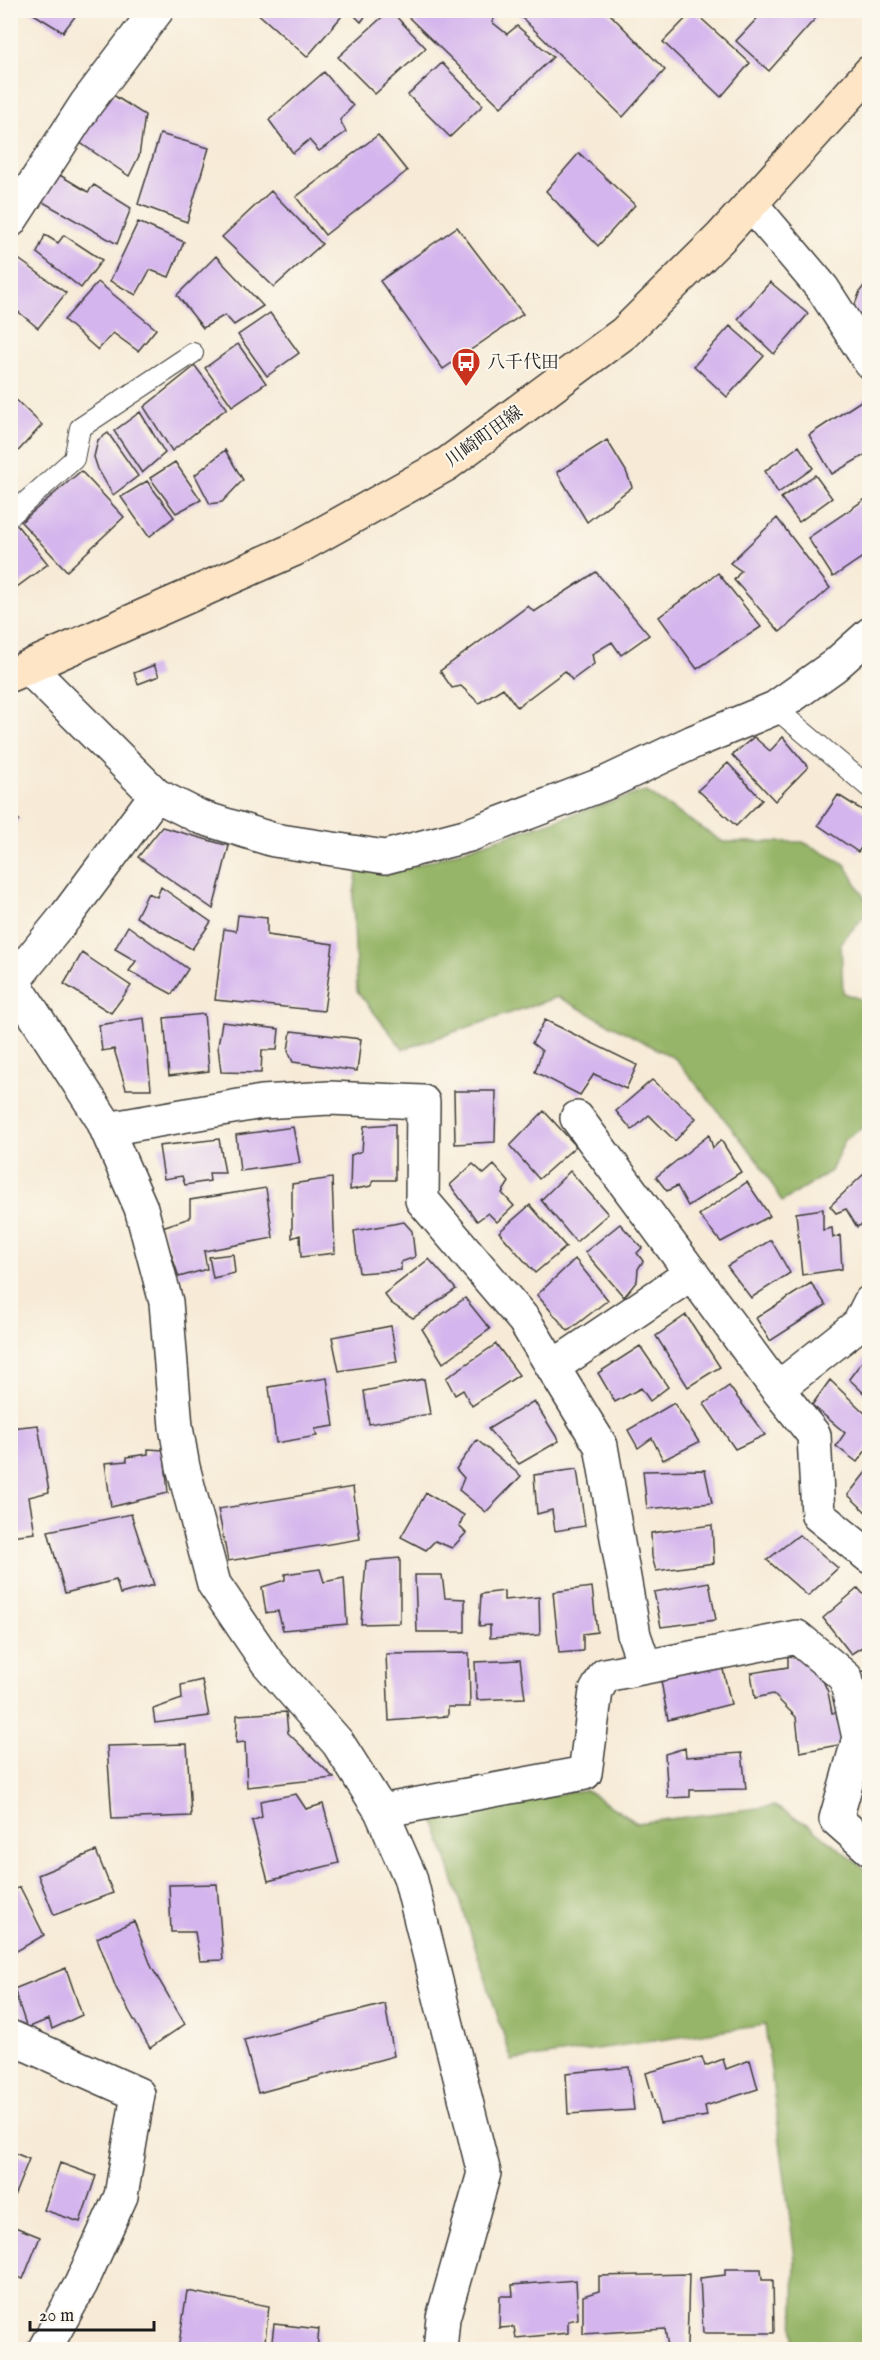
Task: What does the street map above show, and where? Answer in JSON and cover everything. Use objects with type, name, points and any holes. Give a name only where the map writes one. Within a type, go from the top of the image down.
[{"type":"main road","name":"川崎町田線","points":[[20,671],[293,550],[447,464],[624,333],[720,238],[870,72]]},
{"type":"street","points":[[10,221],[86,104],[157,10]]},
{"type":"street","points":[[751,204],[823,289],[870,362]]},
{"type":"street","points":[[20,671],[156,795],[200,817],[274,840],[385,857],[480,831],[606,783],[693,742],[775,708],[834,666],[870,634]]},
{"type":"street","points":[[156,795],[66,916],[12,981],[102,1119],[141,1208],[166,1302],[176,1427],[183,1467],[214,1584],[267,1662],[338,1743],[381,1811],[410,1877],[484,2173],[443,2318],[440,2349]]},
{"type":"street","points":[[107,1129],[262,1102],[329,1098],[423,1102],[422,1200],[525,1320],[601,1446],[634,1635],[645,1667]]},
{"type":"street","points":[[578,1118],[777,1389],[814,1435],[818,1515],[870,1557]]},
{"type":"street","points":[[553,1367],[692,1273]]},
{"type":"street","points":[[777,1389],[859,1324],[870,1302]]},
{"type":"street","points":[[381,1811],[585,1773],[596,1691],[605,1676],[797,1637],[846,1678],[859,1738],[836,1819],[870,1849]]},
{"type":"street","points":[[10,2037],[138,2094],[121,2196],[81,2284],[44,2349]]},
{"type":"lane","points":[[10,516],[74,459],[80,428],[193,353]]},
{"type":"lane","points":[[775,708],[870,788]]},
{"type":"green space","points":[[645,791],[723,842],[803,842],[845,864],[869,906],[869,911],[841,942],[843,993],[869,1002],[869,1123],[845,1140],[831,1171],[782,1202],[759,1162],[676,1059],[558,997],[403,1049],[357,991],[353,901],[358,866],[393,873]]},
{"type":"green space","points":[[585,1790],[637,1823],[774,1806],[810,1826],[869,1872],[869,2349],[793,2349],[795,2258],[765,2025],[512,2061],[433,1816]]},
{"type":"building","points":[[27,10],[80,10],[63,32]]},
{"type":"building","points":[[254,10],[333,10],[341,17],[307,57]]},
{"type":"building","points":[[349,10],[370,10],[361,22]]},
{"type":"building","points":[[390,10],[426,48],[375,94],[338,57]]},
{"type":"building","points":[[401,10],[499,10],[492,22],[507,34],[517,26],[553,57],[501,107]]},
{"type":"building","points":[[514,10],[606,10],[665,70],[623,117]]},
{"type":"building","points":[[765,10],[821,12],[769,71],[736,41]]},
{"type":"building","points":[[693,11],[750,63],[721,97],[663,42]]},
{"type":"building","points":[[442,63],[483,105],[450,137],[408,95]]},
{"type":"building","points":[[324,72],[353,106],[340,120],[346,132],[319,151],[309,140],[293,153],[269,120]]},
{"type":"building","points":[[110,93],[145,115],[139,156],[129,176],[76,140]]},
{"type":"building","points":[[160,134],[209,148],[187,222],[138,204]]},
{"type":"building","points":[[378,135],[407,171],[325,235],[296,197]]},
{"type":"building","points":[[579,153],[635,205],[598,246],[546,191]]},
{"type":"building","points":[[58,174],[88,192],[94,185],[131,208],[117,244],[41,201]]},
{"type":"building","points":[[271,191],[322,244],[274,287],[222,237]]},
{"type":"building","points":[[138,222],[184,242],[169,277],[150,270],[136,295],[110,281]]},
{"type":"building","points":[[457,227],[523,314],[443,369],[380,281]]},
{"type":"building","points":[[45,235],[58,243],[64,235],[102,260],[81,288],[37,253]]},
{"type":"building","points":[[10,253],[66,293],[38,328],[10,305]]},
{"type":"building","points":[[216,256],[263,306],[234,325],[225,315],[203,328],[177,295]]},
{"type":"building","points":[[870,278],[870,332],[851,315],[860,291]]},
{"type":"building","points":[[98,282],[156,329],[138,351],[113,333],[98,350],[64,320]]},
{"type":"building","points":[[770,282],[808,314],[774,354],[738,319]]},
{"type":"building","points":[[270,313],[299,353],[267,376],[238,335]]},
{"type":"building","points":[[730,326],[764,356],[727,397],[694,366]]},
{"type":"building","points":[[238,344],[266,383],[232,406],[205,368]]},
{"type":"building","points":[[195,366],[227,408],[172,451],[144,407]]},
{"type":"building","points":[[10,394],[42,425],[10,460]]},
{"type":"building","points":[[870,395],[870,452],[832,474],[809,435]]},
{"type":"building","points":[[140,412],[165,453],[142,473],[114,431]]},
{"type":"building","points":[[108,433],[138,476],[113,495],[94,457],[98,440]]},
{"type":"building","points":[[607,440],[626,471],[632,487],[587,522],[557,472]]},
{"type":"building","points":[[799,446],[813,468],[778,493],[765,471]]},
{"type":"building","points":[[225,450],[243,480],[222,502],[210,504],[195,475]]},
{"type":"building","points":[[175,462],[201,500],[176,513],[150,478]]},
{"type":"building","points":[[81,471],[124,517],[67,571],[21,522]]},
{"type":"building","points":[[815,475],[832,498],[799,522],[781,498]]},
{"type":"building","points":[[147,481],[174,517],[149,537],[121,497]]},
{"type":"building","points":[[870,496],[870,552],[833,577],[808,538]]},
{"type":"building","points":[[777,518],[830,588],[780,632],[734,580],[741,571],[730,563]]},
{"type":"building","points":[[16,524],[48,564],[10,592],[10,529]]},
{"type":"building","points":[[596,572],[649,635],[621,655],[612,642],[592,654],[594,664],[572,680],[565,671],[517,707],[503,688],[479,703],[461,686],[452,688],[440,671],[528,606],[534,612]]},
{"type":"building","points":[[718,573],[761,627],[697,669],[659,617]]},
{"type":"building","points":[[154,665],[159,676],[138,684],[134,673]]},
{"type":"building","points":[[754,737],[770,751],[783,737],[808,767],[775,801],[732,755]]},
{"type":"building","points":[[728,763],[762,800],[736,826],[698,790]]},
{"type":"building","points":[[838,795],[870,815],[870,835],[858,852],[818,825]]},
{"type":"building","points":[[10,811],[19,820],[10,827]]},
{"type":"building","points":[[162,827],[229,846],[213,909],[138,857]]},
{"type":"building","points":[[161,887],[211,922],[192,949],[136,917],[148,893],[157,897]]},
{"type":"building","points":[[238,915],[267,918],[267,935],[333,944],[324,1011],[215,1000],[224,929],[236,931]]},
{"type":"building","points":[[128,926],[188,969],[172,994],[129,971],[136,961],[115,949]]},
{"type":"building","points":[[82,953],[131,986],[111,1013],[64,984]]},
{"type":"building","points":[[204,1014],[209,1071],[169,1076],[164,1018]]},
{"type":"building","points":[[144,1018],[151,1089],[126,1089],[114,1049],[102,1051],[99,1025]]},
{"type":"building","points":[[545,1020],[637,1065],[626,1089],[594,1074],[580,1095],[535,1072],[542,1051],[532,1043]]},
{"type":"building","points":[[222,1022],[279,1029],[277,1050],[262,1050],[261,1073],[221,1072],[218,1046]]},
{"type":"building","points":[[291,1031],[361,1039],[357,1071],[293,1062],[288,1051]]},
{"type":"building","points":[[652,1080],[696,1118],[675,1141],[649,1115],[632,1130],[616,1111]]},
{"type":"building","points":[[454,1091],[496,1091],[495,1142],[455,1144]]},
{"type":"building","points":[[544,1111],[576,1146],[539,1179],[510,1146]]},
{"type":"building","points":[[395,1124],[395,1180],[373,1180],[371,1186],[350,1190],[351,1155],[362,1151],[364,1126]]},
{"type":"building","points":[[293,1127],[300,1163],[240,1171],[236,1135]]},
{"type":"building","points":[[709,1135],[713,1148],[721,1140],[741,1172],[688,1206],[677,1186],[667,1191],[656,1177]]},
{"type":"building","points":[[219,1139],[225,1173],[209,1173],[210,1181],[185,1185],[182,1176],[164,1179],[159,1146]]},
{"type":"building","points":[[473,1164],[484,1174],[494,1165],[509,1182],[502,1193],[514,1206],[497,1222],[488,1213],[477,1221],[450,1185]]},
{"type":"building","points":[[570,1171],[608,1214],[576,1242],[541,1200]]},
{"type":"building","points":[[867,1171],[870,1175],[870,1220],[857,1227],[846,1209],[836,1213],[830,1206]]},
{"type":"building","points":[[332,1178],[335,1253],[301,1257],[300,1235],[292,1238],[292,1184]]},
{"type":"building","points":[[747,1182],[770,1216],[721,1242],[699,1215]]},
{"type":"building","points":[[266,1188],[273,1238],[204,1251],[207,1269],[179,1277],[162,1227],[190,1218],[190,1200]]},
{"type":"building","points":[[530,1205],[566,1247],[535,1273],[499,1232]]},
{"type":"building","points":[[823,1209],[823,1230],[832,1228],[833,1238],[840,1235],[842,1269],[802,1275],[796,1213]]},
{"type":"building","points":[[404,1222],[412,1231],[415,1257],[401,1262],[401,1270],[359,1273],[354,1231]]},
{"type":"building","points":[[620,1224],[642,1248],[637,1253],[643,1261],[638,1269],[637,1281],[624,1297],[585,1252]]},
{"type":"building","points":[[771,1240],[790,1273],[751,1298],[727,1266]]},
{"type":"building","points":[[233,1254],[235,1273],[213,1278],[209,1257]]},
{"type":"building","points":[[429,1259],[456,1289],[413,1318],[391,1303],[384,1294]]},
{"type":"building","points":[[575,1259],[608,1300],[568,1331],[537,1295]]},
{"type":"building","points":[[811,1283],[826,1305],[770,1341],[756,1318]]},
{"type":"building","points":[[465,1298],[490,1329],[443,1363],[422,1329]]},
{"type":"building","points":[[686,1315],[720,1367],[688,1387],[656,1336]]},
{"type":"building","points":[[391,1326],[397,1362],[339,1371],[332,1337]]},
{"type":"building","points":[[496,1344],[519,1375],[472,1406],[463,1390],[455,1395],[446,1378]]},
{"type":"building","points":[[640,1346],[668,1387],[650,1401],[641,1388],[615,1402],[598,1373]]},
{"type":"building","points":[[867,1355],[870,1357],[870,1399],[849,1379]]},
{"type":"building","points":[[327,1378],[334,1426],[315,1429],[317,1436],[276,1443],[269,1387]]},
{"type":"building","points":[[424,1379],[430,1414],[369,1424],[364,1391]]},
{"type":"building","points":[[830,1380],[870,1418],[870,1445],[857,1462],[836,1446],[845,1433],[812,1405]]},
{"type":"building","points":[[729,1386],[765,1435],[735,1449],[704,1404]]},
{"type":"building","points":[[534,1401],[559,1441],[519,1464],[488,1429]]},
{"type":"building","points":[[674,1403],[699,1442],[663,1460],[652,1438],[638,1448],[628,1430]]},
{"type":"building","points":[[38,1425],[49,1492],[29,1497],[35,1533],[10,1536],[10,1428]]},
{"type":"building","points":[[477,1440],[521,1476],[486,1512],[459,1490],[464,1478],[456,1469]]},
{"type":"building","points":[[148,1449],[164,1450],[168,1493],[111,1507],[105,1463],[127,1461],[127,1457],[148,1454]]},
{"type":"building","points":[[870,1467],[870,1516],[848,1495]]},
{"type":"building","points":[[577,1469],[585,1526],[555,1531],[552,1510],[537,1514],[534,1475]]},
{"type":"building","points":[[705,1470],[712,1503],[647,1509],[643,1471]]},
{"type":"building","points":[[353,1487],[360,1539],[228,1561],[218,1509]]},
{"type":"building","points":[[426,1493],[464,1515],[459,1526],[466,1533],[452,1548],[435,1541],[426,1550],[401,1537]]},
{"type":"building","points":[[131,1514],[154,1585],[120,1594],[116,1580],[65,1593],[48,1531]]},
{"type":"building","points":[[712,1525],[714,1563],[656,1571],[652,1557],[651,1533]]},
{"type":"building","points":[[799,1535],[838,1568],[808,1596],[767,1560]]},
{"type":"building","points":[[400,1558],[400,1623],[361,1624],[366,1561]]},
{"type":"building","points":[[320,1569],[324,1582],[344,1578],[347,1624],[283,1630],[278,1611],[266,1613],[262,1587],[285,1580],[285,1574]]},
{"type":"building","points":[[415,1575],[442,1575],[445,1598],[465,1599],[465,1632],[417,1632]]},
{"type":"building","points":[[709,1582],[716,1620],[661,1627],[654,1592]]},
{"type":"building","points":[[592,1587],[597,1632],[583,1634],[583,1651],[559,1653],[553,1592]]},
{"type":"building","points":[[858,1588],[870,1602],[870,1642],[851,1654],[823,1618]]},
{"type":"building","points":[[504,1591],[504,1600],[539,1597],[540,1635],[490,1638],[490,1625],[479,1626],[481,1594]]},
{"type":"building","points":[[469,1653],[470,1707],[448,1707],[448,1716],[389,1721],[386,1654]]},
{"type":"building","points":[[788,1656],[804,1658],[817,1667],[828,1692],[832,1713],[840,1712],[844,1744],[800,1752],[796,1717],[773,1694],[755,1698],[751,1673],[788,1667]]},
{"type":"building","points":[[520,1660],[525,1698],[477,1700],[475,1662]]},
{"type":"building","points":[[721,1661],[731,1704],[668,1720],[660,1675]]},
{"type":"building","points":[[870,1669],[870,1715],[858,1673]]},
{"type":"building","points":[[202,1680],[209,1716],[155,1723],[153,1709],[182,1699],[181,1685]]},
{"type":"building","points":[[286,1712],[288,1733],[334,1778],[247,1787],[245,1742],[236,1743],[237,1715]]},
{"type":"building","points":[[187,1744],[191,1816],[112,1819],[107,1746]]},
{"type":"building","points":[[685,1748],[686,1757],[742,1753],[746,1789],[690,1790],[690,1797],[668,1798],[665,1754]]},
{"type":"building","points":[[296,1794],[306,1809],[323,1804],[339,1863],[268,1881],[252,1821],[262,1817],[260,1801]]},
{"type":"building","points":[[96,1851],[113,1893],[54,1915],[38,1875]]},
{"type":"building","points":[[217,1884],[223,1960],[200,1961],[195,1932],[171,1932],[169,1885]]},
{"type":"building","points":[[20,1887],[44,1935],[10,1955],[10,1892]]},
{"type":"building","points":[[134,1921],[152,1968],[185,2024],[150,2048],[116,1988],[97,1938]]},
{"type":"building","points":[[66,1968],[82,2015],[52,2029],[49,2019],[27,2028],[14,1989]]},
{"type":"building","points":[[385,2004],[394,2056],[258,2093],[244,2040]]},
{"type":"building","points":[[702,2057],[705,2066],[723,2059],[726,2069],[750,2060],[758,2089],[705,2106],[707,2116],[660,2123],[646,2073]]},
{"type":"building","points":[[629,2067],[634,2110],[568,2114],[566,2073]]},
{"type":"building","points":[[10,2151],[29,2159],[11,2204],[10,2204]]},
{"type":"building","points":[[60,2163],[96,2176],[80,2222],[44,2210]]},
{"type":"building","points":[[10,2225],[40,2237],[23,2279],[10,2274]]},
{"type":"building","points":[[725,2269],[761,2269],[762,2280],[773,2280],[774,2333],[703,2333],[700,2278],[725,2275]]},
{"type":"building","points":[[689,2274],[687,2347],[668,2347],[665,2329],[583,2334],[583,2296],[599,2291],[599,2276]]},
{"type":"building","points":[[576,2280],[578,2319],[568,2321],[568,2333],[516,2338],[514,2327],[499,2328],[500,2296],[513,2296],[512,2285]]},
{"type":"building","points":[[187,2291],[269,2306],[264,2350],[178,2350]]},
{"type":"building","points":[[274,2324],[319,2329],[317,2350],[271,2350]]},
{"type":"building","points":[[345,2343],[373,2348],[373,2350],[344,2350]]},
{"type":"place","name":"八千代田","points":[[466,388]]}]
